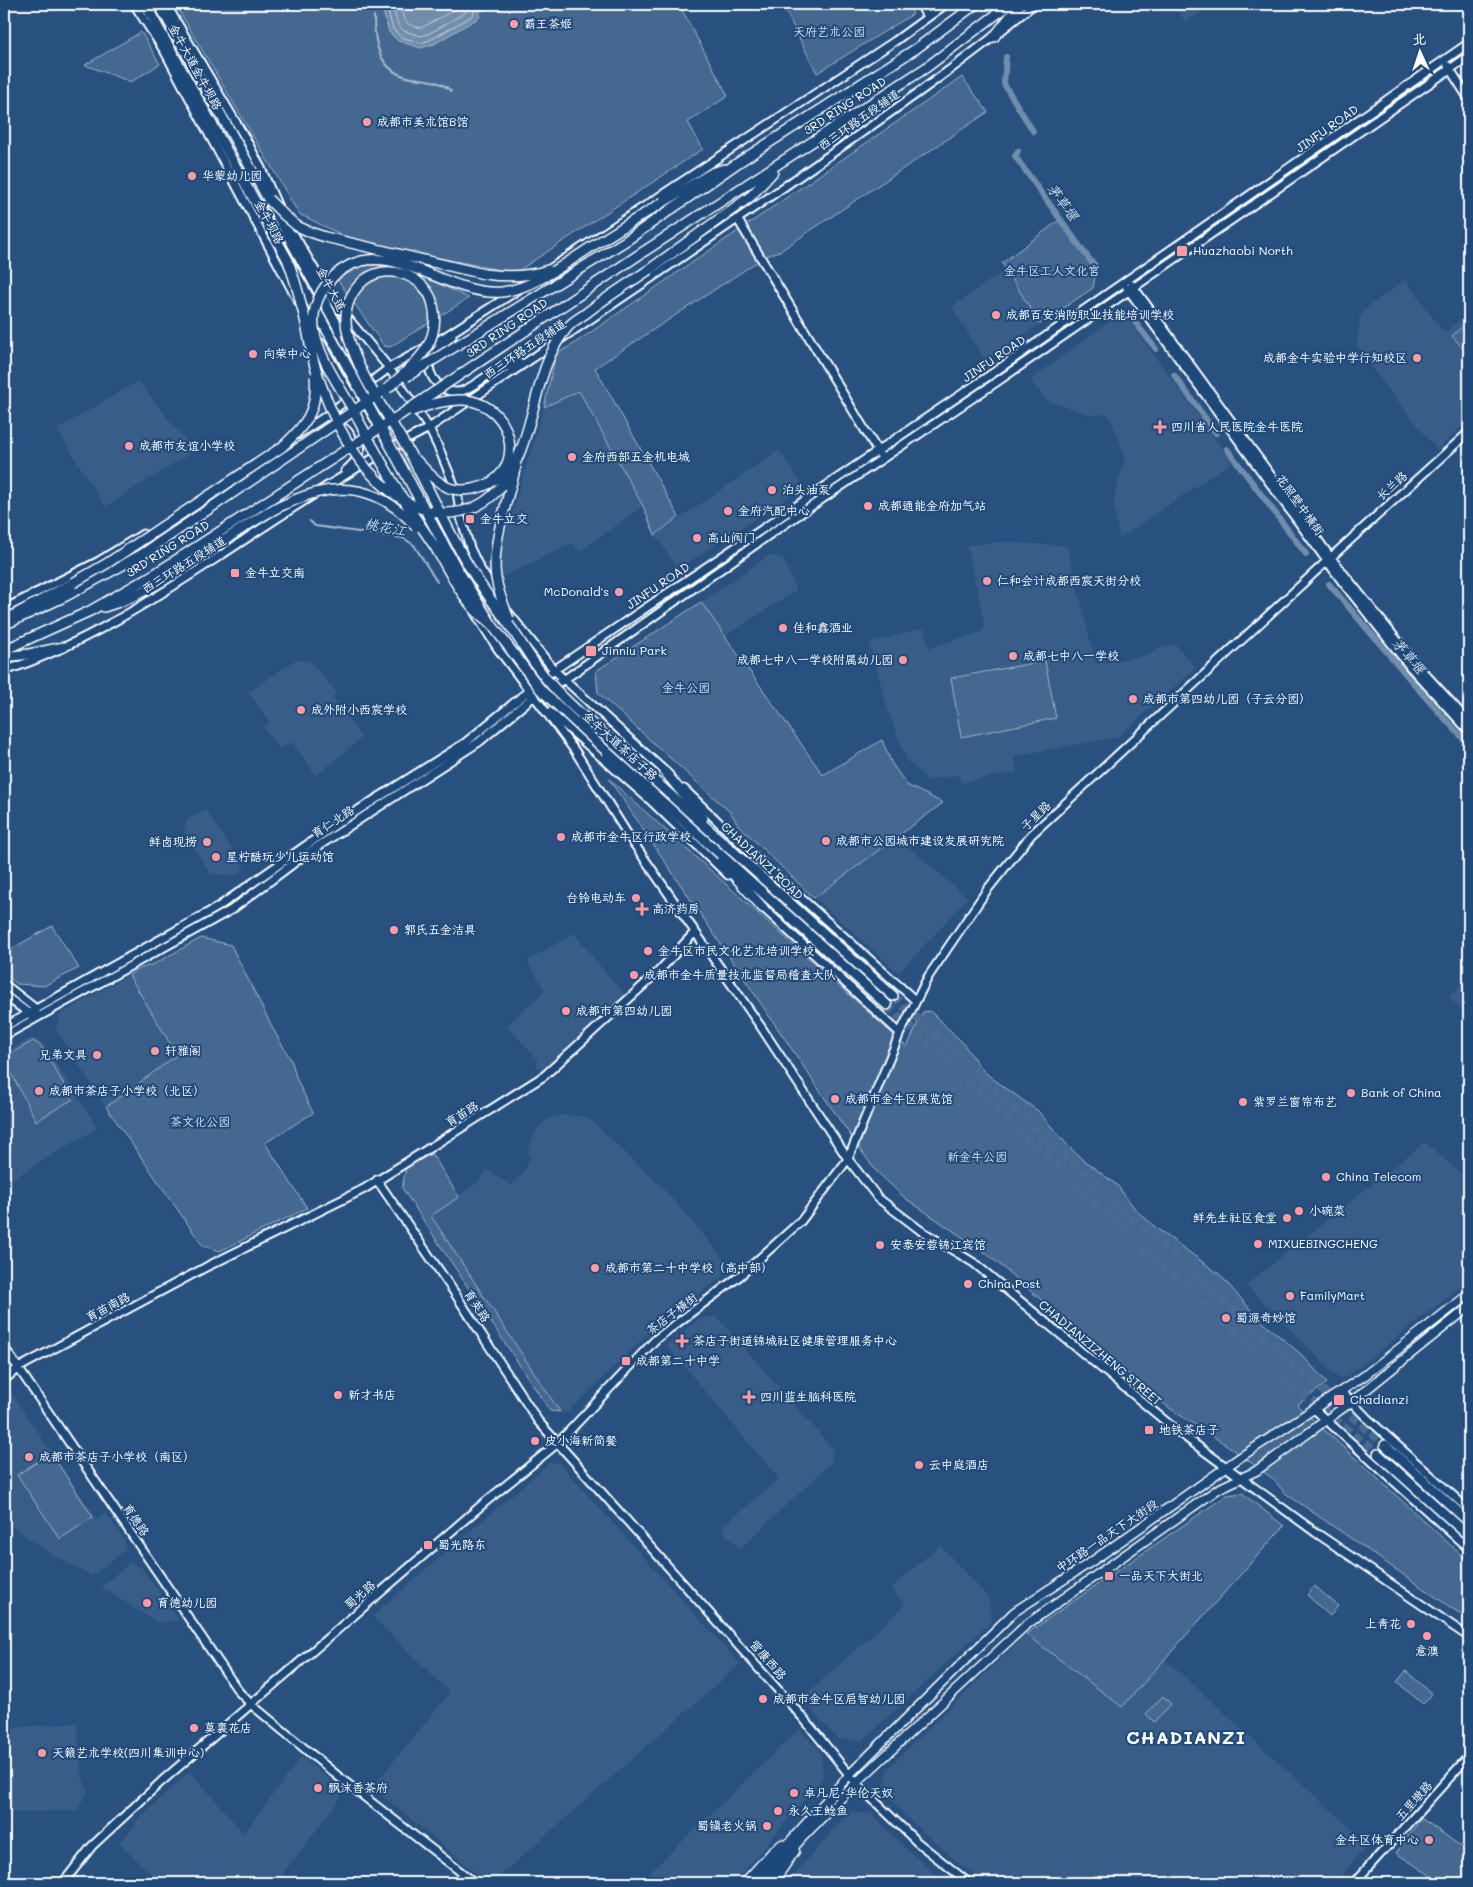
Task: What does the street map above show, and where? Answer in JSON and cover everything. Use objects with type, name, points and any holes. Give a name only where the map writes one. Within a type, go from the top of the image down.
[{"type":"highway","name":"金牛大道金牛坝路","points":[[145,4],[222,143]]},
{"type":"highway","name":"金牛大道金牛坝路","points":[[164,4],[168,20],[234,137]]},
{"type":"highway","name":"3RD RING ROAD","points":[[4,625],[66,596],[141,555],[387,389],[627,240],[736,164],[916,48],[976,4]]},
{"type":"highway","name":"3RD RING ROAD","points":[[4,650],[90,611],[153,575],[400,415],[637,256],[927,67],[1010,4]]},
{"type":"highway","points":[[994,37],[1020,4]]},
{"type":"highway","name":"金牛大道","points":[[234,137],[408,452]]},
{"type":"highway","name":"金牛大道","points":[[222,143],[395,456]]},
{"type":"highway","points":[[516,635],[496,578],[496,555],[520,452],[554,349],[568,327],[595,305],[650,269],[751,196],[782,162]]},
{"type":"highway","points":[[492,624],[470,604],[394,484],[322,353],[314,328],[315,310],[320,295],[337,273],[352,264],[370,259],[388,260],[406,265],[462,288],[483,292],[502,292],[518,289],[567,263],[714,172],[736,164]]},
{"type":"highway","points":[[268,198],[297,226],[325,238],[484,274],[506,277],[525,276],[567,263]]},
{"type":"highway","points":[[4,621],[106,564],[282,447],[299,431],[312,410],[316,389],[314,363],[302,304],[288,260]]},
{"type":"highway","points":[[357,362],[348,334],[346,317],[348,302],[353,291],[366,278],[382,273],[396,272],[409,276],[423,284],[432,299],[436,316],[434,333],[428,348],[415,364],[387,389]]},
{"type":"highway","points":[[314,363],[329,405],[349,445],[381,484],[418,508],[452,513],[468,510],[479,505],[494,495],[505,481],[520,452]]},
{"type":"highway","points":[[400,415],[435,403],[452,400],[466,400],[483,404],[494,412],[503,423],[509,434],[511,447],[509,460],[503,472],[492,482],[479,488],[463,491],[448,488],[434,479],[408,452]]},
{"type":"highway","name":"金牛大道茶店子路","points":[[408,452],[468,564],[549,682],[614,744]]},
{"type":"highway","name":"金牛大道茶店子路","points":[[395,456],[456,567],[492,624],[541,690],[606,752],[887,1005]]},
{"type":"highway","points":[[90,611],[134,597],[158,585],[281,504],[304,495],[329,490],[351,490],[372,495],[389,502],[403,512],[437,550]]},
{"type":"highway","points":[[4,657],[64,647]]},
{"type":"highway","name":"CHADIANZI ROAD","points":[[614,744],[893,996]]},
{"type":"highway","points":[[665,772],[723,841]]},
{"type":"highway","points":[[682,819],[763,908]]},
{"type":"highway","points":[[1385,1444],[1469,1522]]},
{"type":"highway","points":[[1378,1454],[1469,1536]]},
{"type":"main road","name":"中环路一品天下大街段","points":[[766,1873],[792,1837],[850,1774],[1014,1612],[1094,1560],[1364,1376],[1469,1294]]},
{"type":"main road","name":"中环路一品天下大街段","points":[[766,1873],[856,1783],[1026,1624],[1218,1489],[1256,1471],[1351,1402],[1469,1307]]},
{"type":"main road","name":"中环路一品天下大街段","points":[[744,1883],[773,1851],[792,1837]]},
{"type":"main road","name":"中环路一品天下大街段","points":[[773,1883],[790,1861],[802,1838]]},
{"type":"main road","points":[[753,1883],[766,1873]]},
{"type":"main road","points":[[762,1883],[766,1873]]},
{"type":"street","name":"金牛坝路","points":[[134,4],[165,52],[351,398],[384,451],[464,596],[498,649],[532,693]]},
{"type":"street","name":"金牛坝路","points":[[164,4],[247,141],[262,168],[276,204],[332,299],[389,368],[429,428],[454,484],[470,548],[478,567],[503,606],[554,670],[754,856],[900,989],[915,1000]]},
{"type":"street","points":[[920,4],[927,17]]},
{"type":"street","points":[[4,609],[99,561],[152,529],[323,418],[389,368],[459,328],[895,41],[946,4]]},
{"type":"street","name":"西三环路五段辅道","points":[[4,671],[30,663],[112,622],[166,591],[336,480],[384,451],[429,428],[738,220],[994,37],[1034,4]]},
{"type":"street","points":[[150,12],[154,34]]},
{"type":"street","name":"JINFU ROAD","points":[[532,693],[554,670],[1126,282],[1469,43]]},
{"type":"street","name":"JINFU ROAD","points":[[532,693],[565,679],[768,536],[1469,56]]},
{"type":"street","points":[[1445,60],[1469,99]]},
{"type":"street","points":[[738,220],[882,459]]},
{"type":"street","name":"花照壁中横街","points":[[1126,282],[1411,668],[1469,731]]},
{"type":"street","points":[[459,328],[431,360],[429,368],[432,378],[451,392],[461,392],[498,370],[529,360]]},
{"type":"street","points":[[323,418],[340,416],[348,418],[358,430],[361,442],[359,455],[352,466],[336,480]]},
{"type":"street","name":"长兰路","points":[[1329,559],[1469,432]]},
{"type":"street","name":"花照壁中横街","points":[[1329,559],[1416,666],[1469,722]]},
{"type":"street","name":"子星路","points":[[848,1159],[915,1000],[928,977],[982,896],[1031,835],[1329,559]]},
{"type":"street","points":[[4,1027],[218,907],[326,831],[466,743],[532,693],[558,719],[649,799],[763,908],[900,1032]]},
{"type":"street","name":"CHADIANZIZHENG STREET","points":[[532,693],[575,751],[630,838],[694,933],[761,1027],[848,1159],[878,1198],[920,1230],[974,1263],[1142,1403],[1241,1478]]},
{"type":"street","name":"育仁北路","points":[[4,1036],[231,910],[338,832],[479,742],[532,693]]},
{"type":"street","name":"育苗路","points":[[208,1266],[378,1180],[544,1076],[658,972],[694,933]]},
{"type":"street","points":[[4,984],[32,1011],[36,1018]]},
{"type":"street","points":[[4,995],[32,1011]]},
{"type":"street","name":"茶店子横街","points":[[484,1503],[558,1443],[656,1339],[741,1275],[785,1237],[813,1207],[848,1159]]},
{"type":"street","name":"育英路","points":[[378,1180],[538,1421],[558,1443]]},
{"type":"street","name":"育苗南路","points":[[4,1380],[18,1368],[208,1266]]},
{"type":"street","name":"育德路","points":[[4,1347],[239,1692],[347,1783],[475,1883]]},
{"type":"street","points":[[1341,1391],[1367,1418],[1469,1510]]},
{"type":"street","points":[[1314,1409],[1469,1549]]},
{"type":"street","name":"营康西路","points":[[558,1443],[700,1600],[804,1719],[856,1783],[917,1842],[970,1883]]},
{"type":"street","points":[[1241,1478],[1315,1532],[1469,1637]]},
{"type":"street","name":"蜀光路","points":[[63,1883],[92,1846],[162,1781],[484,1503]]},
{"type":"street","name":"五里墩路","points":[[1354,1883],[1469,1756]]},
{"type":"shaded area","points":[[1172,4],[1212,4],[1186,22]]},
{"type":"shaded area","name":"成都百安消防职业技能培训学校","points":[[1006,269],[1040,324],[985,361],[952,307]]},
{"type":"shaded area","name":"成都金牛实验中学行知校区","points":[[1406,280],[1444,333],[1469,313],[1469,419],[1437,450],[1374,371],[1357,345],[1360,317],[1370,305]]},
{"type":"shaded area","name":"四川省人民医院金牛医院","points":[[1114,318],[1129,321],[1232,462],[1119,539],[1114,507],[1115,494],[1125,458],[1108,414],[1089,415],[1046,400],[1030,380]]},
{"type":"shaded area","name":"成都市友谊小学校","points":[[138,381],[194,451],[105,507],[57,429]]},
{"type":"shaded area","name":"金府西部五金机电城","points":[[579,391],[643,506],[579,552],[573,543],[502,577],[500,553],[544,407]]},
{"type":"shaded area","name":"金府汽配中心","points":[[779,450],[804,487],[678,569],[655,535]]},
{"type":"shaded area","name":"成都七中八一学校","points":[[1002,542],[1067,546],[1096,664],[1148,655],[1158,648],[1176,645],[1196,668],[1118,737],[1014,756],[1017,772],[961,783],[958,775],[928,780],[907,761],[890,717],[869,643],[924,628],[929,648],[981,632],[985,626],[967,545]]},
{"type":"shaded area","points":[[770,555],[783,558],[796,591],[725,636],[701,602]]},
{"type":"shaded area","name":"成外附小西宸学校","points":[[295,660],[310,661],[337,693],[333,697],[362,738],[316,776],[292,742],[279,749],[263,727],[269,722],[249,692]]},
{"type":"shaded area","points":[[205,809],[245,869],[233,876],[210,873],[184,832],[187,820]]},
{"type":"shaded area","points":[[897,837],[968,898],[899,973],[814,898]]},
{"type":"shaded area","name":"成都市第四幼儿园","points":[[574,933],[626,996],[543,1073],[536,1065],[538,1061],[507,1025],[545,990],[527,961]]},
{"type":"shaded area","points":[[1469,974],[1469,1018],[1449,997]]},
{"type":"shaded area","points":[[129,975],[177,1055],[106,1107],[56,1030],[60,1014]]},
{"type":"shaded area","name":"成都市茶店子小学校（北区）","points":[[31,1038],[42,1042],[98,1128],[4,1184],[4,1053]]},
{"type":"shaded area","name":"成都市第二十中学校（高中部）","points":[[562,1115],[581,1116],[593,1122],[665,1190],[725,1260],[723,1276],[652,1330],[567,1413],[560,1412],[431,1215],[477,1183],[487,1170],[512,1186],[527,1166],[530,1157],[528,1153],[530,1144],[539,1126],[551,1118]]},
{"type":"shaded area","points":[[1425,1142],[1469,1181],[1469,1280],[1346,1377],[1338,1378],[1246,1285]]},
{"type":"shaded area","name":"四川蓝生脑科医院","points":[[702,1317],[717,1317],[833,1449],[831,1463],[740,1549],[721,1528],[779,1479],[666,1345]]},
{"type":"shaded area","name":"成都市茶店子小学校（南区）","points":[[9,1390],[97,1519],[105,1512],[125,1540],[125,1550],[92,1576],[54,1556],[4,1521],[4,1395]]},
{"type":"shaded area","points":[[550,1462],[559,1463],[740,1664],[492,1883],[488,1883],[372,1787],[450,1693],[372,1616]]},
{"type":"shaded area","points":[[940,1545],[988,1597],[992,1621],[862,1741],[838,1739],[801,1699],[905,1605],[891,1588]]},
{"type":"shaded area","name":"育德幼儿园","points":[[130,1562],[141,1567],[179,1620],[158,1623],[101,1587]]},
{"type":"shaded area","points":[[1026,1634],[1122,1707],[1165,1659],[1368,1844],[1335,1883],[986,1883],[962,1866],[906,1817],[884,1789],[887,1769]]},
{"type":"shaded area","name":"天籁艺术学校(四川集训中心)","points":[[77,1723],[82,1777],[88,1791],[77,1810],[4,1813],[4,1728]]},
{"type":"shaded area","points":[[799,1729],[821,1752],[823,1778],[734,1883],[639,1883]]},
{"type":"shaded area","points":[[301,1757],[345,1792],[276,1883],[161,1883],[119,1843],[137,1824],[135,1822],[190,1771],[244,1833]]},
{"type":"shaded area","points":[[848,1813],[871,1813],[904,1847],[947,1883],[787,1883]]},
{"type":"green space","points":[[175,4],[684,4],[680,6],[728,96],[688,122],[703,149],[515,273],[395,249],[344,236],[299,214]]},
{"type":"green space","name":"天府艺术公园","points":[[782,4],[908,4],[913,14],[817,73]]},
{"type":"green space","points":[[141,32],[160,64],[131,82],[85,65]]},
{"type":"green space","points":[[962,77],[988,112],[780,251],[766,256],[595,368],[679,517],[655,535],[643,506],[579,391],[544,407],[556,354],[572,345]]},
{"type":"green space","name":"金牛区工人文化宫","points":[[1058,221],[1097,264],[1093,288],[1040,324],[1002,263]]},
{"type":"green space","points":[[376,265],[412,273],[469,298],[390,347],[384,346],[337,279],[363,266]]},
{"type":"green space","points":[[1469,320],[1469,355],[1452,336]]},
{"type":"green space","name":"金牛公园","points":[[701,602],[823,775],[882,740],[892,764],[907,785],[943,803],[814,898],[738,825],[731,813],[598,693],[596,671]]},
{"type":"green space","points":[[1045,661],[1056,718],[961,737],[951,678]]},
{"type":"green space","name":"新金牛公园","points":[[609,779],[907,1047],[923,1012],[930,1011],[962,1042],[989,1076],[1038,1111],[1069,1147],[1117,1185],[1136,1210],[1155,1227],[1219,1274],[1259,1319],[1302,1355],[1327,1383],[1297,1405],[1469,1562],[1469,1620],[1285,1493],[1273,1479],[1230,1447],[1168,1407],[987,1254],[905,1198],[875,1170]]},
{"type":"green space","points":[[52,926],[79,968],[44,986],[17,984],[4,973],[4,953]]},
{"type":"green space","name":"茶文化公园","points":[[201,938],[231,945],[273,1029],[292,1062],[297,1080],[313,1113],[265,1143],[307,1208],[220,1251],[203,1246],[106,1107],[177,1055],[129,975],[154,964]]},
{"type":"green space","points":[[33,1041],[41,1046],[73,1099],[36,1121],[4,1059],[4,1057]]},
{"type":"green space","points":[[432,1154],[459,1197],[431,1216],[560,1412],[550,1411],[402,1188],[406,1167]]},
{"type":"green space","points":[[51,1453],[93,1517],[60,1539],[17,1475]]},
{"type":"green space","points":[[1242,1493],[1284,1526],[1122,1707],[1026,1634],[1227,1495]]},
{"type":"green space","points":[[1315,1586],[1338,1606],[1330,1616],[1307,1595]]},
{"type":"green space","points":[[1406,1671],[1432,1694],[1423,1704],[1397,1682]]},
{"type":"green space","points":[[1163,1696],[1171,1704],[1154,1722],[1146,1714]]},
{"type":"green space","name":"金牛区体育中心","points":[[1421,1818],[1469,1852],[1469,1883],[1442,1883],[1396,1853]]},
{"type":"water","points":[[381,4],[493,4],[478,13],[480,17],[434,44],[421,48],[398,41],[389,32]]},
{"type":"waterway","points":[[374,16],[377,46],[385,63],[392,70],[401,75],[437,83],[451,91]]},
{"type":"waterway","name":"茅草堰","points":[[1006,57],[1004,84],[1033,131]]},
{"type":"waterway","name":"茅草堰","points":[[1018,151],[1015,156],[1094,266]]},
{"type":"waterway","name":"茅草堰","points":[[1134,321],[1156,349]]},
{"type":"waterway","name":"茅草堰","points":[[1174,375],[1216,433]]},
{"type":"waterway","name":"茅草堰","points":[[1227,449],[1306,554]]},
{"type":"waterway","name":"桃花江","points":[[310,521],[315,526],[403,538],[414,545],[437,582]]},
{"type":"waterway","name":"茅草堰","points":[[1329,584],[1427,699],[1469,745]]},
{"type":"tunnel","points":[[893,996],[1198,1279],[1385,1445]]},
{"type":"tunnel","points":[[887,1005],[1095,1203],[1296,1388],[1378,1454]]},
{"type":"place","name":"霸王茶姬","points":[[514,24]]},
{"type":"place","name":"成都市美术馆B馆","points":[[367,122]]},
{"type":"place","name":"华蒙幼儿园","points":[[192,176]]},
{"type":"place","name":"Huazhaobi North","points":[[1182,251]]},
{"type":"place","name":"成都百安消防职业技能培训学校","points":[[996,315]]},
{"type":"place","name":"向荣中心","points":[[253,354]]},
{"type":"place","name":"成都金牛实验中学行知校区","points":[[1417,358]]},
{"type":"place","name":"四川省人民医院金牛医院","points":[[1160,427]]},
{"type":"place","name":"成都市友谊小学校","points":[[129,446]]},
{"type":"place","name":"金府西部五金机电城","points":[[572,457]]},
{"type":"place","name":"泊头油泵","points":[[772,490]]},
{"type":"place","name":"成都通能金府加气站","points":[[868,506]]},
{"type":"place","name":"金府汽配中心","points":[[728,511]]},
{"type":"place","name":"金牛立交","points":[[470,519]]},
{"type":"place","name":"高山阀门","points":[[697,538]]},
{"type":"place","name":"金牛立交南","points":[[235,573]]},
{"type":"place","name":"仁和会计成都西宸天街分校","points":[[987,581]]},
{"type":"place","name":"McDonald's","points":[[619,592]]},
{"type":"place","name":"佳和鑫酒业","points":[[783,628]]},
{"type":"place","name":"Jinniu Park","points":[[591,651]]},
{"type":"place","name":"成都七中八一学校","points":[[1013,656]]},
{"type":"place","name":"成都七中八一学校附属幼儿园","points":[[903,660]]},
{"type":"place","name":"成都市第四幼儿园（子云分园）","points":[[1133,699]]},
{"type":"place","name":"成外附小西宸学校","points":[[301,710]]},
{"type":"place","name":"成都市金牛区行政学校","points":[[561,837]]},
{"type":"place","name":"成都市公园城市建设发展研究院","points":[[826,841]]},
{"type":"place","name":"鲜卤现捞","points":[[207,842]]},
{"type":"place","name":"星柠酷玩少儿运动馆","points":[[216,857]]},
{"type":"place","name":"台铃电动车","points":[[636,898]]},
{"type":"place","name":"高济药房","points":[[642,909]]},
{"type":"place","name":"郭氏五金洁具","points":[[394,930]]},
{"type":"place","name":"金牛区市民文化艺术培训学校","points":[[648,951]]},
{"type":"place","name":"成都市金牛质量技术监督局稽查大队","points":[[634,975]]},
{"type":"place","name":"成都市第四幼儿园","points":[[566,1011]]},
{"type":"place","name":"轩雅阁","points":[[155,1051]]},
{"type":"place","name":"兄弟文具","points":[[97,1055]]},
{"type":"place","name":"成都市茶店子小学校（北区）","points":[[39,1091]]},
{"type":"place","name":"Bank of China","points":[[1351,1093]]},
{"type":"place","name":"成都市金牛区展览馆","points":[[835,1099]]},
{"type":"place","name":"紫罗兰窗帘布艺","points":[[1243,1102]]},
{"type":"place","name":"China Telecom","points":[[1326,1177]]},
{"type":"place","name":"小碗菜","points":[[1299,1211]]},
{"type":"place","name":"鲜先生社区食堂","points":[[1287,1218]]},
{"type":"place","name":"MIXUEBINGCHENG","points":[[1258,1244]]},
{"type":"place","name":"安泰安蓉锦江宾馆","points":[[880,1245]]},
{"type":"place","name":"成都市第二十中学校（高中部）","points":[[595,1268]]},
{"type":"place","name":"China Post","points":[[968,1284]]},
{"type":"place","name":"FamilyMart","points":[[1290,1296]]},
{"type":"place","name":"蜀源奇妙馆","points":[[1226,1318]]},
{"type":"place","name":"茶店子街道锦城社区健康管理服务中心","points":[[682,1341]]},
{"type":"place","name":"成都第二十中学","points":[[626,1361]]},
{"type":"place","name":"新才书店","points":[[338,1395]]},
{"type":"place","name":"四川蓝生脑科医院","points":[[749,1397]]},
{"type":"place","name":"Chadianzi","points":[[1339,1400]]},
{"type":"place","name":"地铁茶店子","points":[[1149,1430]]},
{"type":"place","name":"皮小海新简餐","points":[[535,1441]]},
{"type":"place","name":"成都市茶店子小学校（南区）","points":[[29,1457]]},
{"type":"place","name":"云中庭酒店","points":[[919,1465]]},
{"type":"place","name":"蜀光路东","points":[[428,1545]]},
{"type":"place","name":"一品天下大街北","points":[[1109,1576]]},
{"type":"place","name":"育德幼儿园","points":[[147,1603]]},
{"type":"place","name":"上青花","points":[[1411,1624]]},
{"type":"place","name":"意澳","points":[[1427,1636]]},
{"type":"place","name":"成都市金牛区启智幼儿园","points":[[763,1699]]},
{"type":"place","name":"莫裏花店","points":[[194,1728]]},
{"type":"place","name":"天籁艺术学校(四川集训中心)","points":[[42,1753]]},
{"type":"place","name":"飘沫香茶府","points":[[318,1788]]},
{"type":"place","name":"卓凡尼·华伦天奴","points":[[794,1793]]},
{"type":"place","name":"永久王鲶鱼","points":[[778,1811]]},
{"type":"place","name":"蜀镇老火锅","points":[[767,1826]]},
{"type":"place","name":"金牛区体育中心","points":[[1429,1840]]},
{"type":"district","name":"CHADIANZI","points":[[1186,1738]]}]
